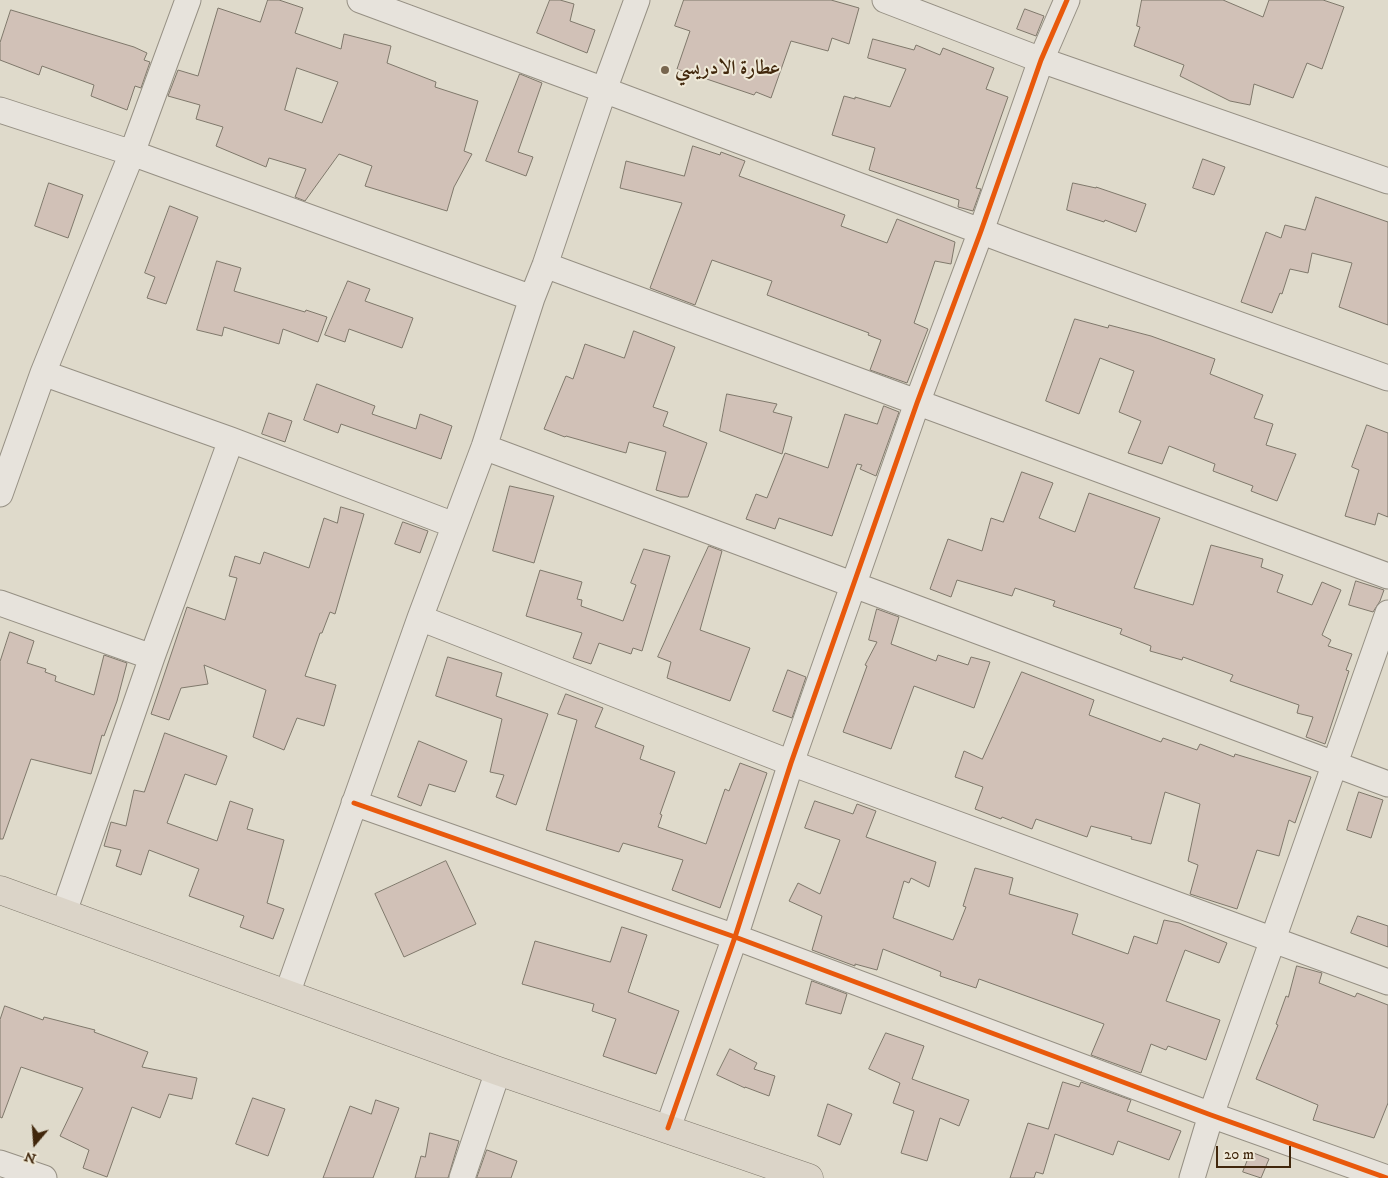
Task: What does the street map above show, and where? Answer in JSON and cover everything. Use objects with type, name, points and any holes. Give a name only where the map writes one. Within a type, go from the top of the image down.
[{"type":"main road","points":[[0,890],[498,1071],[668,1128],[765,1171],[809,1178]]},
{"type":"street","points":[[0,494],[43,373],[132,153],[188,0]]},
{"type":"street","points":[[287,994],[420,618],[484,447],[532,298],[637,0]]},
{"type":"street","points":[[885,0],[1041,60],[1388,181]]},
{"type":"street","points":[[668,1128],[735,937],[791,763],[917,403],[981,231],[1041,60],[1066,0]]},
{"type":"street","points":[[376,2],[604,90],[981,231],[1388,378]]},
{"type":"street","points":[[0,110],[132,153],[532,298]]},
{"type":"street","points":[[545,265],[1388,576]]},
{"type":"street","points":[[43,373],[231,440],[454,525]]},
{"type":"street","points":[[64,912],[152,657],[231,440]]},
{"type":"street","points":[[484,447],[1388,784]]},
{"type":"street","points":[[0,603],[152,657]]},
{"type":"street","points":[[1192,1178],[1211,1115],[1388,613]]},
{"type":"street","points":[[420,618],[791,763],[1388,982]]},
{"type":"street","points":[[354,803],[735,937],[1211,1115],[1387,1178]]},
{"type":"street","points":[[462,1178],[498,1071]]},
{"type":"street","points":[[0,1163],[44,1178]]},
{"type":"building","points":[[268,0],[279,0],[303,8],[295,33],[341,49],[344,34],[391,46],[387,63],[436,82],[435,87],[478,101],[464,151],[472,154],[454,187],[447,211],[365,186],[372,166],[339,154],[305,201],[295,197],[306,169],[269,158],[266,167],[216,146],[223,127],[196,119],[200,105],[168,96],[178,70],[198,76],[218,8],[260,22]],"holes":[[[297,68],[338,82],[322,123],[285,110]]]},
{"type":"building","points":[[550,0],[560,0],[574,4],[570,21],[595,30],[587,53],[537,33]]},
{"type":"building","points":[[684,0],[831,0],[859,8],[849,44],[832,38],[828,51],[791,41],[771,98],[756,92],[754,95],[677,69],[690,31],[675,26]]},
{"type":"building","points":[[1142,0],[1223,0],[1263,17],[1269,0],[1323,0],[1344,7],[1322,69],[1307,63],[1293,98],[1254,84],[1250,105],[1230,101],[1180,76],[1184,65],[1134,46],[1140,27],[1137,26]]},
{"type":"building","points":[[1025,9],[1044,16],[1036,36],[1017,29]]},
{"type":"building","points":[[11,10],[134,47],[147,53],[144,60],[150,62],[141,88],[135,86],[127,110],[91,96],[94,85],[42,66],[39,75],[0,60],[0,43]]},
{"type":"building","points":[[873,39],[914,50],[916,45],[940,55],[943,48],[994,68],[986,89],[1008,97],[976,188],[981,189],[973,211],[958,207],[959,200],[869,170],[875,148],[832,135],[844,96],[855,99],[855,97],[890,107],[906,69],[868,58]]},
{"type":"building","points":[[520,74],[542,83],[518,152],[533,157],[526,176],[486,161]]},
{"type":"building","points":[[693,146],[720,155],[721,152],[745,161],[739,176],[845,215],[841,226],[887,243],[897,219],[955,242],[951,264],[935,261],[914,323],[928,329],[907,383],[870,370],[881,340],[868,335],[869,333],[767,295],[772,281],[712,260],[695,305],[650,288],[682,203],[620,188],[626,161],[684,176]]},
{"type":"building","points":[[1203,159],[1225,167],[1214,195],[1193,188]]},
{"type":"building","points":[[49,183],[83,195],[68,238],[35,226]]},
{"type":"building","points":[[1073,183],[1096,187],[1146,204],[1136,232],[1105,220],[1104,222],[1067,210]]},
{"type":"building","points":[[1316,197],[1388,222],[1388,325],[1339,307],[1352,263],[1312,253],[1308,273],[1290,269],[1282,294],[1280,293],[1272,313],[1241,302],[1266,232],[1281,238],[1285,225],[1305,230]]},
{"type":"building","points":[[170,206],[198,217],[166,304],[147,298],[155,277],[145,273]]},
{"type":"building","points":[[217,261],[241,268],[234,291],[327,317],[318,342],[283,329],[279,344],[224,327],[222,336],[197,330]]},
{"type":"building","points":[[348,281],[370,289],[365,301],[413,318],[402,348],[349,329],[345,342],[325,335]]},
{"type":"building","points":[[1075,319],[1108,328],[1109,325],[1151,336],[1215,359],[1210,374],[1263,395],[1254,418],[1273,424],[1266,445],[1296,454],[1277,501],[1251,491],[1253,486],[1213,471],[1215,464],[1169,446],[1162,464],[1128,453],[1141,421],[1119,412],[1134,371],[1100,358],[1079,414],[1046,401]]},
{"type":"building","points":[[634,331],[675,347],[653,407],[668,412],[663,426],[707,443],[688,497],[680,497],[656,490],[666,452],[629,442],[626,453],[565,437],[544,429],[566,376],[573,379],[585,344],[624,358]]},
{"type":"building","points":[[317,384],[375,406],[372,414],[416,429],[420,414],[452,426],[441,459],[341,424],[338,433],[304,420]]},
{"type":"building","points":[[727,394],[777,404],[773,412],[792,417],[782,454],[720,431]]},
{"type":"building","points":[[884,406],[899,412],[876,476],[860,469],[862,465],[857,464],[832,536],[779,518],[775,529],[746,519],[756,494],[767,498],[785,453],[828,468],[845,414],[877,424]]},
{"type":"building","points":[[269,413],[292,421],[285,442],[262,434]]},
{"type":"building","points":[[1367,425],[1388,433],[1388,517],[1378,513],[1375,525],[1345,516],[1359,470],[1352,467]]},
{"type":"building","points":[[1022,472],[1053,483],[1039,518],[1075,532],[1089,493],[1160,518],[1134,588],[1193,605],[1211,545],[1263,559],[1261,567],[1283,575],[1277,592],[1312,605],[1322,582],[1341,590],[1322,635],[1331,640],[1328,646],[1352,654],[1346,670],[1349,671],[1325,744],[1306,737],[1313,717],[1297,713],[1299,705],[1230,681],[1233,675],[1183,657],[1182,660],[1150,651],[1151,646],[1120,634],[1122,629],[1053,606],[1055,601],[1015,588],[1012,596],[957,580],[951,597],[930,589],[948,539],[982,551],[991,518],[1003,522]]},
{"type":"building","points":[[510,486],[554,496],[534,563],[493,551]]},
{"type":"building","points":[[341,507],[364,514],[335,614],[330,612],[322,633],[320,633],[305,676],[336,685],[324,726],[297,718],[284,750],[253,737],[266,690],[204,665],[208,684],[181,688],[169,720],[151,714],[187,607],[225,620],[237,578],[229,576],[235,556],[260,564],[264,552],[309,568],[324,518],[337,523]]},
{"type":"building","points":[[403,522],[428,531],[420,553],[395,544]]},
{"type":"building","points":[[709,546],[722,551],[700,630],[750,648],[730,701],[667,678],[671,662],[658,657]]},
{"type":"building","points":[[644,549],[670,556],[642,651],[633,648],[631,654],[599,643],[591,664],[573,658],[582,633],[526,616],[540,570],[582,582],[577,599],[582,600],[581,606],[623,621],[636,585],[631,583]]},
{"type":"building","points":[[1356,581],[1384,590],[1373,612],[1349,605]]},
{"type":"building","points":[[877,609],[899,617],[891,644],[936,661],[938,655],[968,665],[971,657],[990,662],[974,708],[914,686],[891,749],[843,732],[867,666],[865,665],[877,642],[869,640]]},
{"type":"building","points":[[10,632],[34,641],[27,663],[46,669],[45,672],[56,676],[55,681],[94,695],[104,655],[127,663],[117,701],[104,736],[102,735],[91,774],[31,759],[3,839],[0,839],[0,662]]},
{"type":"building","points":[[448,657],[502,673],[496,696],[548,714],[516,805],[496,797],[504,775],[490,772],[502,719],[436,696]]},
{"type":"building","points":[[788,670],[806,677],[792,718],[773,711]]},
{"type":"building","points":[[1022,672],[1094,700],[1089,715],[1161,742],[1163,738],[1197,750],[1200,744],[1234,757],[1235,754],[1311,777],[1295,823],[1289,820],[1279,856],[1257,850],[1237,909],[1190,894],[1198,865],[1188,861],[1200,804],[1165,792],[1151,844],[1091,826],[1087,837],[1036,819],[1032,829],[975,809],[983,787],[955,777],[964,751],[982,759]]},
{"type":"building","points":[[566,694],[603,708],[595,727],[644,746],[640,759],[675,772],[660,814],[662,815],[658,827],[706,844],[725,789],[729,791],[740,763],[767,773],[720,908],[672,890],[683,860],[623,843],[619,852],[546,830],[577,720],[558,714]]},
{"type":"building","points":[[165,733],[227,756],[216,785],[185,774],[167,823],[217,841],[230,801],[253,809],[247,829],[284,840],[267,903],[284,909],[273,939],[240,927],[244,916],[189,896],[199,869],[149,850],[141,875],[116,866],[121,850],[104,846],[111,822],[126,826],[134,790],[144,792]]},
{"type":"building","points":[[419,741],[467,761],[455,792],[429,784],[421,806],[398,797]]},
{"type":"building","points":[[1359,792],[1383,800],[1371,838],[1347,830]]},
{"type":"building","points":[[815,801],[853,814],[857,804],[876,811],[866,837],[936,862],[929,887],[911,878],[909,883],[904,881],[893,918],[953,940],[966,907],[963,906],[975,868],[1013,878],[1009,894],[1078,914],[1072,934],[1128,954],[1134,936],[1157,944],[1164,920],[1179,923],[1227,943],[1219,963],[1185,950],[1166,1001],[1220,1020],[1206,1060],[1168,1046],[1166,1050],[1151,1044],[1141,1073],[1091,1055],[1104,1024],[979,979],[976,988],[940,976],[941,972],[883,949],[877,970],[855,964],[855,966],[812,950],[822,916],[789,901],[798,883],[820,894],[840,840],[805,828]]},
{"type":"building","points":[[446,861],[476,924],[404,957],[375,894]]},
{"type":"building","points":[[1358,916],[1388,926],[1388,947],[1351,933]]},
{"type":"building","points":[[622,927],[647,935],[628,992],[679,1011],[656,1074],[603,1056],[616,1019],[592,1011],[594,1004],[522,984],[535,941],[610,962]]},
{"type":"building","points":[[1297,966],[1322,973],[1319,983],[1355,997],[1357,993],[1388,1005],[1388,1103],[1374,1138],[1313,1120],[1318,1105],[1256,1079],[1278,1025],[1276,1024],[1286,996],[1288,997]]},
{"type":"building","points":[[812,981],[847,994],[841,1014],[806,1004]]},
{"type":"building","points":[[5,1006],[43,1020],[44,1017],[95,1030],[94,1032],[148,1052],[142,1067],[197,1078],[192,1099],[169,1094],[160,1118],[132,1107],[107,1177],[83,1168],[89,1150],[60,1136],[83,1088],[21,1067],[2,1118],[0,1117],[0,1020]]},
{"type":"building","points":[[886,1033],[924,1046],[912,1079],[969,1100],[959,1126],[940,1118],[927,1161],[901,1153],[914,1111],[893,1103],[900,1083],[869,1069]]},
{"type":"building","points":[[730,1049],[757,1063],[754,1069],[775,1076],[769,1096],[745,1088],[717,1075]]},
{"type":"building","points":[[1063,1082],[1079,1087],[1081,1082],[1131,1100],[1127,1111],[1181,1131],[1169,1160],[1118,1141],[1113,1155],[1055,1134],[1043,1174],[1036,1172],[1034,1178],[1010,1178],[1028,1123],[1048,1129]]},
{"type":"building","points":[[253,1098],[285,1109],[268,1156],[236,1144]]},
{"type":"building","points":[[376,1100],[399,1108],[373,1178],[323,1178],[350,1106],[371,1114]]},
{"type":"building","points":[[828,1104],[852,1114],[840,1145],[818,1136]]},
{"type":"building","points":[[430,1133],[459,1141],[448,1178],[415,1178],[421,1156],[425,1157]]},
{"type":"building","points":[[487,1150],[517,1161],[511,1178],[477,1178]]},
{"type":"building","points":[[1251,1152],[1269,1159],[1261,1178],[1243,1172]]},
{"type":"cycle path","points":[[668,1128],[735,937],[791,763],[917,403],[981,231],[1041,60],[1067,0]]},
{"type":"cycle path","points":[[354,803],[735,937],[1211,1115],[1387,1178]]},
{"type":"place","name":"عطارة الادريسي","points":[[665,70]]}]
